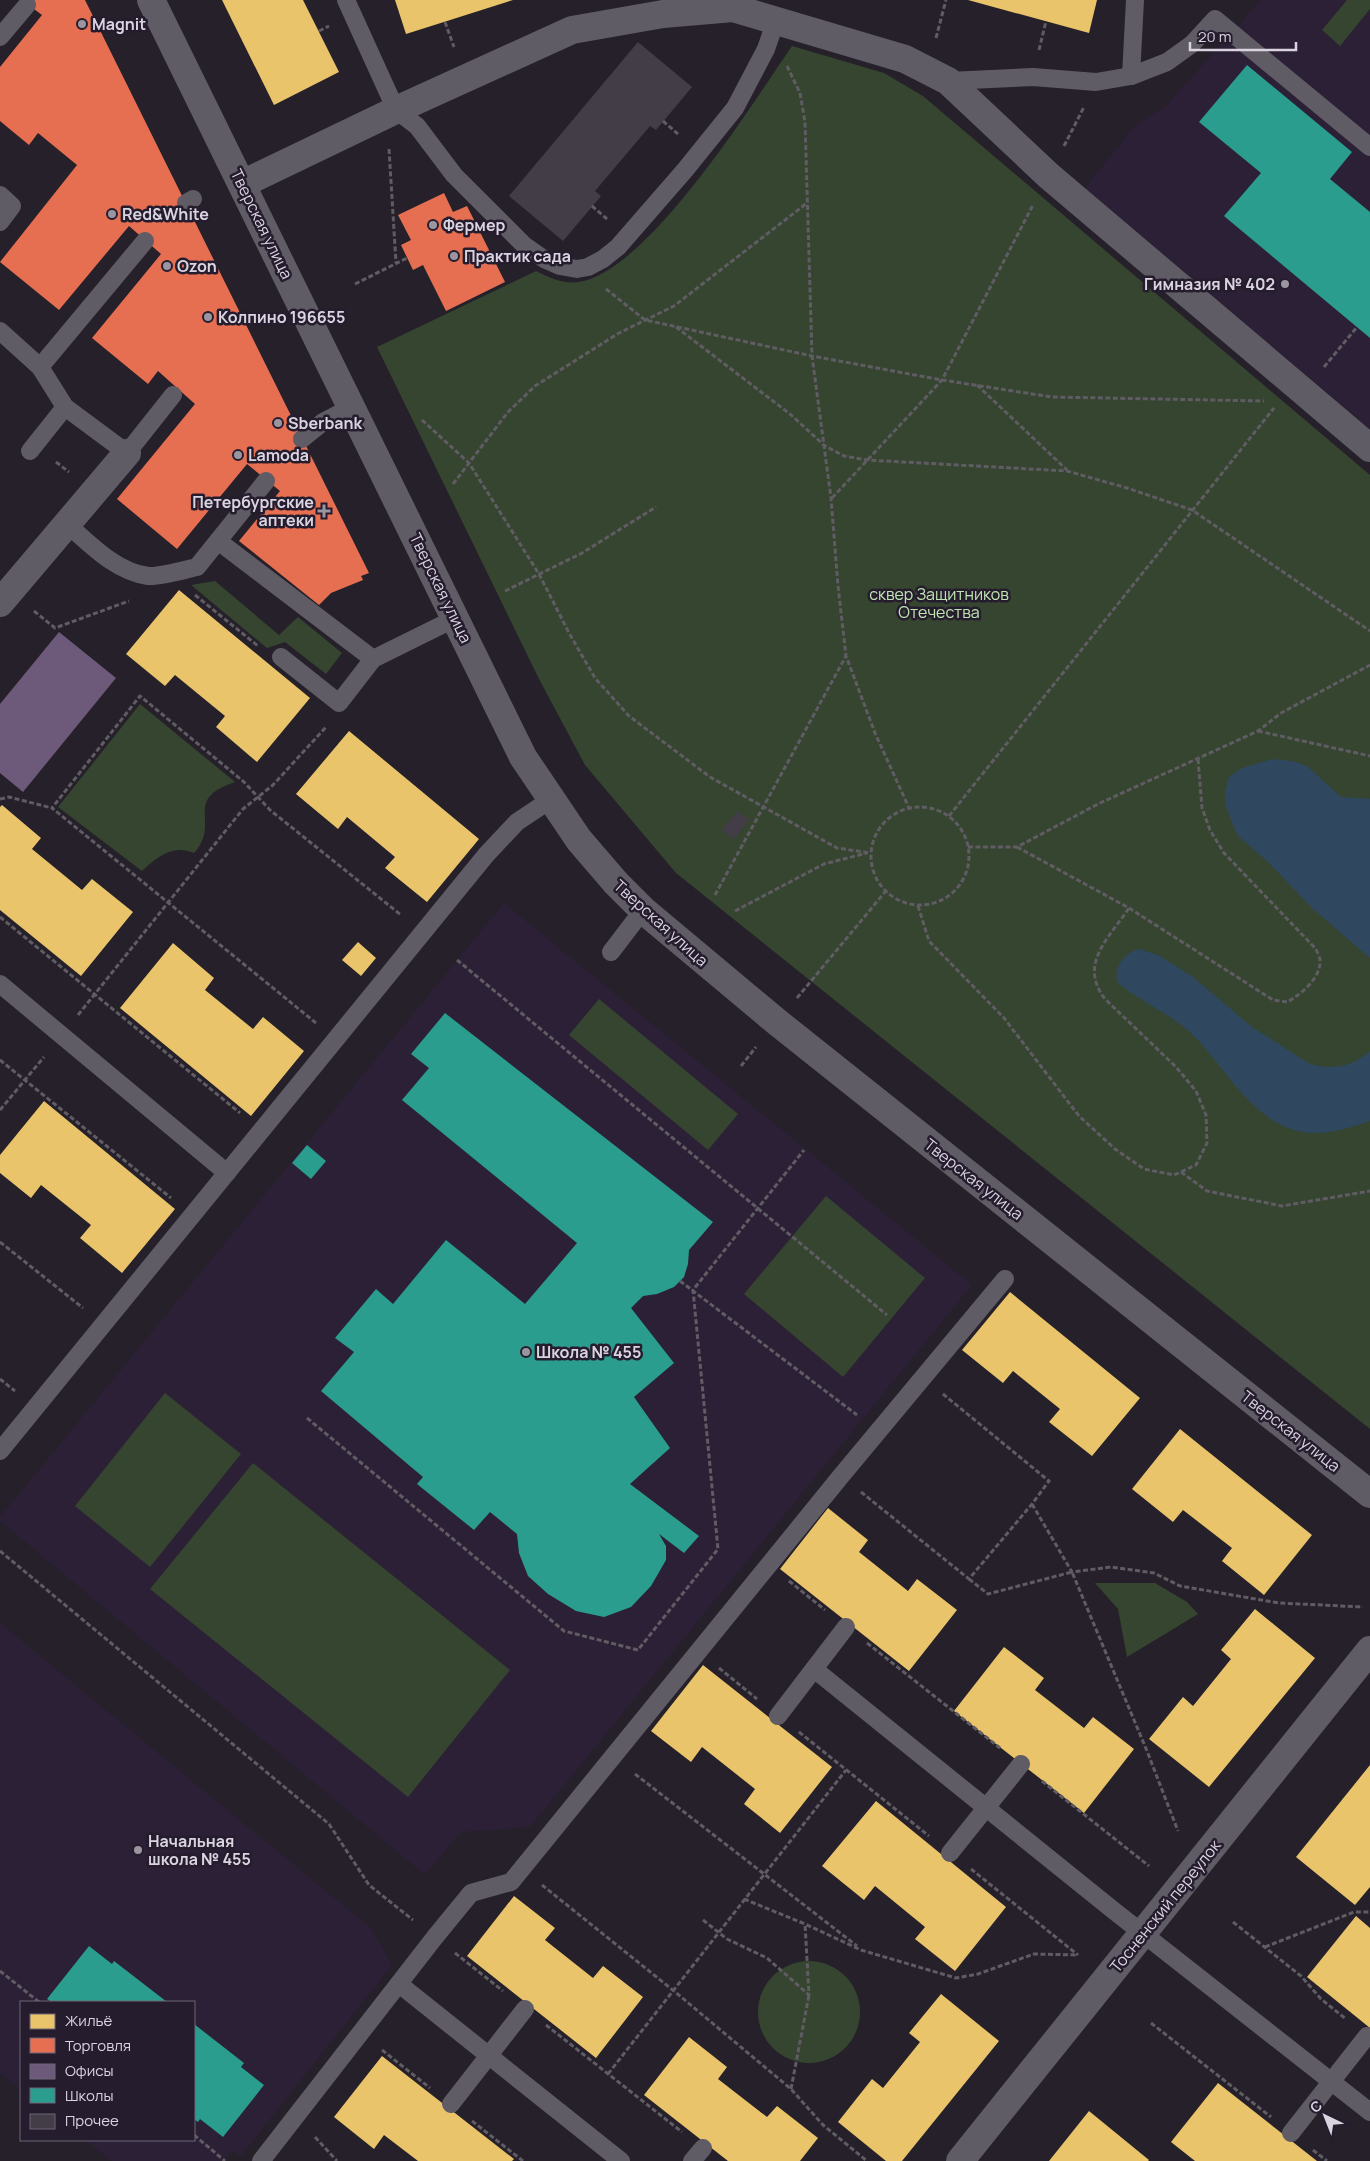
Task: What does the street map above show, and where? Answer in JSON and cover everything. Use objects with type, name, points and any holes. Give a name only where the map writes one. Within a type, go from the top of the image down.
[{"type":"street","name":"Тверская улица","points":[[151,0],[524,757],[550,800],[579,840],[616,883],[643,910],[785,1028],[1370,1494]]},
{"type":"street","points":[[242,184],[396,110],[572,30],[734,4],[776,20],[905,59],[938,76],[1049,176],[1370,448]]},
{"type":"street","points":[[5,597],[127,453]]},
{"type":"street","name":"Тосненский переулок","points":[[960,2161],[1370,1650]]},
{"type":"lane","points":[[346,0],[396,110],[417,126],[454,175],[524,245],[544,259],[560,266],[577,269],[588,267],[603,259],[618,247],[685,170],[735,108],[766,49],[776,20]]},
{"type":"lane","points":[[1131,76],[1135,0]]},
{"type":"lane","points":[[0,38],[27,5]]},
{"type":"lane","points":[[938,76],[1032,78],[1096,82],[1131,76],[1167,62],[1192,44],[1215,19],[1370,147]]},
{"type":"lane","points":[[0,196],[12,206],[0,222]]},
{"type":"lane","points":[[40,367],[144,240]]},
{"type":"lane","points":[[0,331],[40,367],[65,406],[127,453],[173,396]]},
{"type":"lane","points":[[30,451],[65,406]]},
{"type":"lane","points":[[302,439],[323,422],[352,407]]},
{"type":"lane","points":[[67,524],[107,558],[126,570],[148,576],[197,567],[266,481]]},
{"type":"lane","points":[[218,540],[373,659]]},
{"type":"lane","points":[[281,658],[339,703],[373,659],[456,618]]},
{"type":"lane","points":[[0,1451],[506,832],[517,822],[550,800]]},
{"type":"lane","points":[[610,952],[643,910]]},
{"type":"lane","points":[[0,984],[227,1173]]},
{"type":"lane","points":[[260,2161],[435,1937],[472,1893],[511,1882],[522,1869],[841,1476],[1005,1279]]},
{"type":"lane","points":[[778,1716],[846,1627]]},
{"type":"lane","points":[[814,1669],[1370,2112]]},
{"type":"lane","points":[[950,1853],[1020,1764]]},
{"type":"lane","points":[[399,1984],[621,2161]]},
{"type":"lane","points":[[451,2104],[525,2009]]},
{"type":"lane","points":[[1291,2133],[1367,2036]]},
{"type":"path","points":[[938,76],[946,0]]},
{"type":"path","points":[[784,60],[800,93],[805,122],[812,356],[831,498],[846,656],[875,733],[909,808]]},
{"type":"path","points":[[831,498],[942,380],[1096,82]]},
{"type":"path","points":[[396,110],[388,137],[396,262]]},
{"type":"path","points":[[663,121],[681,137]]},
{"type":"path","points":[[453,484],[508,412],[535,386],[619,333],[674,306],[807,203]]},
{"type":"path","points":[[592,206],[614,224]]},
{"type":"path","points":[[355,284],[407,258]]},
{"type":"path","points":[[600,284],[645,320],[812,356],[942,380],[1052,397],[1269,401]]},
{"type":"path","points":[[675,326],[790,414],[825,446],[844,456],[867,460],[1067,471],[1127,488],[1192,510],[1370,630]]},
{"type":"path","points":[[977,385],[1067,471]]},
{"type":"path","points":[[949,816],[1279,401]]},
{"type":"path","points":[[422,420],[469,463],[539,574],[569,633],[595,678],[628,716],[710,777],[763,807],[837,848],[870,852]]},
{"type":"path","points":[[51,459],[76,477]]},
{"type":"path","points":[[505,591],[582,553],[656,507]]},
{"type":"path","points":[[167,573],[262,650],[281,658]]},
{"type":"path","points":[[5,597],[55,628],[135,599]]},
{"type":"path","points":[[715,895],[846,656]]},
{"type":"path","points":[[1017,848],[1098,804],[1258,731],[1281,713],[1370,666]]},
{"type":"path","points":[[52,808],[140,696],[244,782],[270,810],[423,933]]},
{"type":"path","points":[[0,1110],[243,809],[273,785],[325,729],[339,703]]},
{"type":"path","points":[[1258,731],[1370,756]]},
{"type":"path","points":[[968,847],[1017,848],[1129,908],[1273,1000],[1287,1002],[1302,994],[1314,978],[1320,961],[1315,948],[1224,853],[1210,830],[1202,808],[1198,759]]},
{"type":"path","points":[[0,799],[9,797],[52,808],[336,1039]]},
{"type":"path","points":[[909,808],[930,808],[949,816],[961,830],[968,847],[968,865],[962,881],[951,894],[935,903],[918,906],[900,902],[885,892],[873,874],[870,852],[876,832],[890,817],[909,808]]},
{"type":"path","points":[[735,911],[824,864],[870,852]]},
{"type":"path","points":[[796,999],[885,892]]},
{"type":"path","points":[[918,906],[930,941],[1004,1018],[1079,1116],[1115,1149],[1144,1169],[1174,1175],[1196,1164],[1207,1142],[1206,1115],[1196,1091],[1176,1067],[1105,999],[1096,988],[1093,977],[1093,966],[1098,954],[1129,908]]},
{"type":"path","points":[[0,917],[262,1130]]},
{"type":"path","points":[[457,960],[888,1314]]},
{"type":"path","points":[[741,1066],[756,1047]]},
{"type":"path","points":[[0,1060],[192,1216]]},
{"type":"path","points":[[307,1418],[564,1631],[638,1650],[718,1548],[692,1290],[804,1150]]},
{"type":"path","points":[[1181,1172],[1208,1192],[1282,1206],[1370,1191]]},
{"type":"path","points":[[0,1242],[103,1324]]},
{"type":"path","points":[[680,1281],[879,1432]]},
{"type":"path","points":[[924,1378],[1049,1481],[969,1579]]},
{"type":"path","points":[[841,1476],[988,1594],[1072,1572],[1111,1567],[1154,1573],[1180,1586],[1278,1604],[1363,1607]]},
{"type":"path","points":[[1032,1504],[1072,1572],[1147,1751],[1178,1832]]},
{"type":"path","points":[[0,1551],[329,1824],[369,1885],[608,2074],[697,2154]]},
{"type":"path","points":[[769,1566],[1149,1866]]},
{"type":"path","points":[[698,1652],[1078,1955],[1034,1954],[978,1974],[956,1978],[861,1950],[744,1899]]},
{"type":"path","points":[[613,1756],[861,1950]]},
{"type":"path","points":[[608,2074],[846,1770]]},
{"type":"path","points":[[522,1869],[674,1991],[791,2089],[824,2125],[867,2161]]},
{"type":"path","points":[[1265,1947],[1354,1912],[1370,1912]]},
{"type":"path","points":[[703,1920],[718,1932],[767,1958],[808,1996]]},
{"type":"path","points":[[1233,1922],[1301,1976],[1321,1999],[1367,2036]]},
{"type":"path","points":[[791,2089],[808,1996],[805,1924]]},
{"type":"path","points":[[0,1970],[38,2001]]},
{"type":"path","points":[[1151,2023],[1326,2161]]},
{"type":"path","points":[[195,2136],[225,2161]]},
{"type":"shaded area","name":"Гимназия № 402","points":[[1261,0],[1347,0],[1322,30],[1340,45],[1370,9],[1370,429],[1085,188],[1136,125],[1166,106]]},
{"type":"shaded area","name":"Школа № 455","points":[[504,903],[972,1285],[530,1827],[461,1832],[425,1875],[0,1521],[0,1517]]},
{"type":"shaded area","name":"Начальная школа № 455","points":[[0,1623],[371,1928],[392,1965],[241,2156],[232,2150],[223,2161],[112,2161],[86,2141],[195,2141],[195,2001],[20,2001],[20,2089],[0,2073]]},
{"type":"green space","points":[[1347,0],[1370,0],[1370,9],[1340,46],[1322,30]]},
{"type":"green space","name":"сквер Защитников Отечества","points":[[792,46],[884,73],[923,96],[1370,475],[1370,1429],[676,873],[585,765],[539,679],[377,347],[536,271],[557,280],[579,282],[606,271],[636,249],[666,218],[696,182],[752,106]]},
{"type":"green space","points":[[215,581],[279,635],[298,617],[342,653],[326,674],[285,642],[267,648],[191,585]]},
{"type":"green space","points":[[140,704],[235,782],[219,789],[210,796],[206,804],[205,831],[202,842],[194,853],[179,850],[166,853],[142,871],[58,807]]},
{"type":"green space","points":[[599,999],[738,1114],[708,1150],[569,1035]]},
{"type":"green space","points":[[826,1196],[925,1278],[843,1377],[744,1294]]},
{"type":"green space","points":[[165,1393],[241,1454],[150,1567],[75,1506]]},
{"type":"green space","points":[[253,1463],[510,1670],[408,1797],[150,1589]]},
{"type":"green space","points":[[1095,1583],[1155,1583],[1187,1602],[1198,1614],[1127,1657],[1118,1609]]},
{"type":"green space","points":[[809,1961],[828,1965],[845,1976],[856,1993],[860,2012],[856,2031],[845,2048],[828,2059],[809,2063],[790,2059],[773,2048],[762,2031],[758,2012],[762,1993],[773,1976],[790,1965]]},
{"type":"water","points":[[1273,759],[1292,761],[1307,766],[1341,797],[1370,799],[1370,958],[1312,908],[1268,862],[1238,836],[1234,828],[1225,804],[1225,791],[1229,777],[1242,768]]},
{"type":"water","points":[[1140,949],[1160,956],[1193,977],[1252,1027],[1310,1064],[1327,1067],[1342,1066],[1357,1061],[1370,1051],[1370,1121],[1329,1132],[1306,1132],[1285,1127],[1267,1117],[1237,1088],[1196,1038],[1178,1023],[1118,983],[1117,972],[1122,961],[1130,953]]},
{"type":"building: Жильё","points":[[222,0],[303,0],[339,72],[274,105]]},
{"type":"building: Жильё","points":[[395,0],[513,0],[406,34]]},
{"type":"building: Жильё","points":[[968,0],[1097,0],[1089,33]]},
{"type":"building: Жильё","points":[[179,590],[310,698],[257,762],[216,727],[225,716],[175,675],[165,686],[126,654]]},
{"type":"building: Жильё","points":[[349,731],[479,839],[427,902],[385,868],[395,857],[347,817],[338,829],[296,794]]},
{"type":"building: Жильё","points":[[2,805],[41,838],[32,849],[82,890],[92,879],[133,912],[81,976],[0,910],[0,807]]},
{"type":"building: Жильё","points":[[358,942],[376,958],[361,976],[342,960]]},
{"type":"building: Жильё","points":[[173,943],[214,978],[205,990],[253,1029],[263,1017],[304,1051],[251,1116],[120,1008]]},
{"type":"building: Жильё","points":[[44,1101],[175,1209],[122,1273],[80,1238],[91,1225],[41,1185],[31,1198],[0,1173],[0,1155]]},
{"type":"building: Жильё","points":[[1010,1292],[1140,1398],[1092,1456],[1049,1422],[1060,1409],[1013,1371],[1003,1383],[962,1350]]},
{"type":"building: Жильё","points":[[1180,1429],[1312,1535],[1264,1595],[1222,1561],[1232,1548],[1183,1510],[1173,1522],[1132,1489]]},
{"type":"building: Жильё","points":[[828,1508],[868,1540],[859,1552],[908,1591],[917,1579],[957,1610],[909,1671],[780,1569]]},
{"type":"building: Жильё","points":[[1255,1609],[1315,1658],[1209,1787],[1149,1739],[1183,1697],[1193,1706],[1231,1659],[1221,1650]]},
{"type":"building: Жильё","points":[[1004,1647],[1044,1678],[1035,1690],[1084,1728],[1093,1717],[1134,1749],[1084,1813],[954,1711]]},
{"type":"building: Жильё","points":[[703,1665],[832,1767],[780,1833],[744,1804],[755,1789],[702,1747],[691,1762],[651,1731]]},
{"type":"building: Жильё","points":[[1370,1765],[1370,1887],[1355,1905],[1296,1857]]},
{"type":"building: Жильё","points":[[876,1801],[1006,1907],[955,1971],[915,1939],[925,1927],[875,1886],[864,1900],[822,1866]]},
{"type":"building: Жильё","points":[[514,1896],[555,1928],[545,1940],[593,1978],[603,1966],[643,1997],[596,2058],[467,1956]]},
{"type":"building: Жильё","points":[[1356,1916],[1370,1928],[1370,2028],[1307,1977]]},
{"type":"building: Жильё","points":[[941,1994],[999,2041],[902,2161],[886,2161],[838,2122],[872,2079],[883,2088],[920,2042],[909,2033]]},
{"type":"building: Жильё","points":[[689,2037],[727,2067],[718,2079],[767,2117],[777,2106],[818,2138],[800,2161],[728,2161],[644,2095]]},
{"type":"building: Жильё","points":[[382,2056],[514,2159],[512,2161],[418,2161],[384,2135],[374,2149],[334,2117]]},
{"type":"building: Жильё","points":[[1218,2083],[1317,2161],[1195,2161],[1171,2142]]},
{"type":"building: Жильё","points":[[1089,2111],[1149,2160],[1049,2161]]},
{"type":"building: Торговля","points":[[22,0],[85,0],[369,573],[361,576],[363,580],[331,593],[319,605],[239,541],[280,491],[247,464],[177,549],[117,499],[195,404],[158,371],[148,384],[92,338],[161,254],[129,226],[59,310],[0,262],[77,165],[38,133],[29,145],[0,121],[0,67],[42,15]]},
{"type":"building: Торговля","points":[[444,193],[453,212],[467,206],[505,282],[446,311],[423,265],[413,270],[401,245],[411,240],[398,215]]},
{"type":"building: Офисы","points":[[59,632],[116,678],[23,792],[0,773],[0,704]]},
{"type":"building: Школы","points":[[1247,65],[1352,152],[1330,179],[1370,212],[1370,338],[1224,216],[1261,173],[1199,122]]},
{"type":"building: Школы","points":[[445,1013],[713,1222],[689,1250],[688,1264],[684,1277],[674,1287],[657,1294],[643,1296],[631,1308],[674,1363],[634,1397],[670,1448],[630,1484],[699,1536],[684,1553],[659,1534],[666,1546],[666,1560],[651,1586],[631,1607],[604,1617],[576,1611],[548,1594],[528,1576],[519,1553],[517,1534],[490,1512],[474,1530],[417,1484],[423,1477],[321,1391],[354,1352],[335,1338],[376,1289],[393,1304],[446,1240],[525,1304],[577,1243],[402,1100],[429,1068],[411,1054]]},
{"type":"building: Школы","points":[[307,1145],[326,1161],[311,1179],[292,1163]]},
{"type":"building: Школы","points":[[89,1946],[112,1964],[114,1961],[166,2001],[50,2001],[47,1999]]},
{"type":"building: Школы","points":[[195,2025],[244,2063],[241,2067],[264,2085],[223,2137],[200,2119],[198,2122],[195,2120]]},
{"type":"building: Прочее","points":[[638,42],[692,87],[656,130],[650,126],[595,191],[601,196],[563,241],[509,196]]},
{"type":"building: Прочее","points":[[737,811],[749,820],[734,839],[722,830]]},
{"type":"place","name":"Magnit","points":[[82,24]]},
{"type":"place","name":"Red&White","points":[[112,214]]},
{"type":"place","name":"Фермер","points":[[433,225]]},
{"type":"place","name":"Практик сада","points":[[454,256]]},
{"type":"place","name":"Ozon","points":[[167,266]]},
{"type":"place","name":"Гимназия № 402","points":[[1285,284]]},
{"type":"place","name":"Колпино 196655","points":[[208,317]]},
{"type":"place","name":"Sberbank","points":[[278,423]]},
{"type":"place","name":"Lamoda","points":[[238,455]]},
{"type":"place","name":"Петербургские аптеки","points":[[324,511]]},
{"type":"place","name":"Школа № 455","points":[[526,1352]]},
{"type":"place","name":"Начальная школа № 455","points":[[138,1850]]}]
